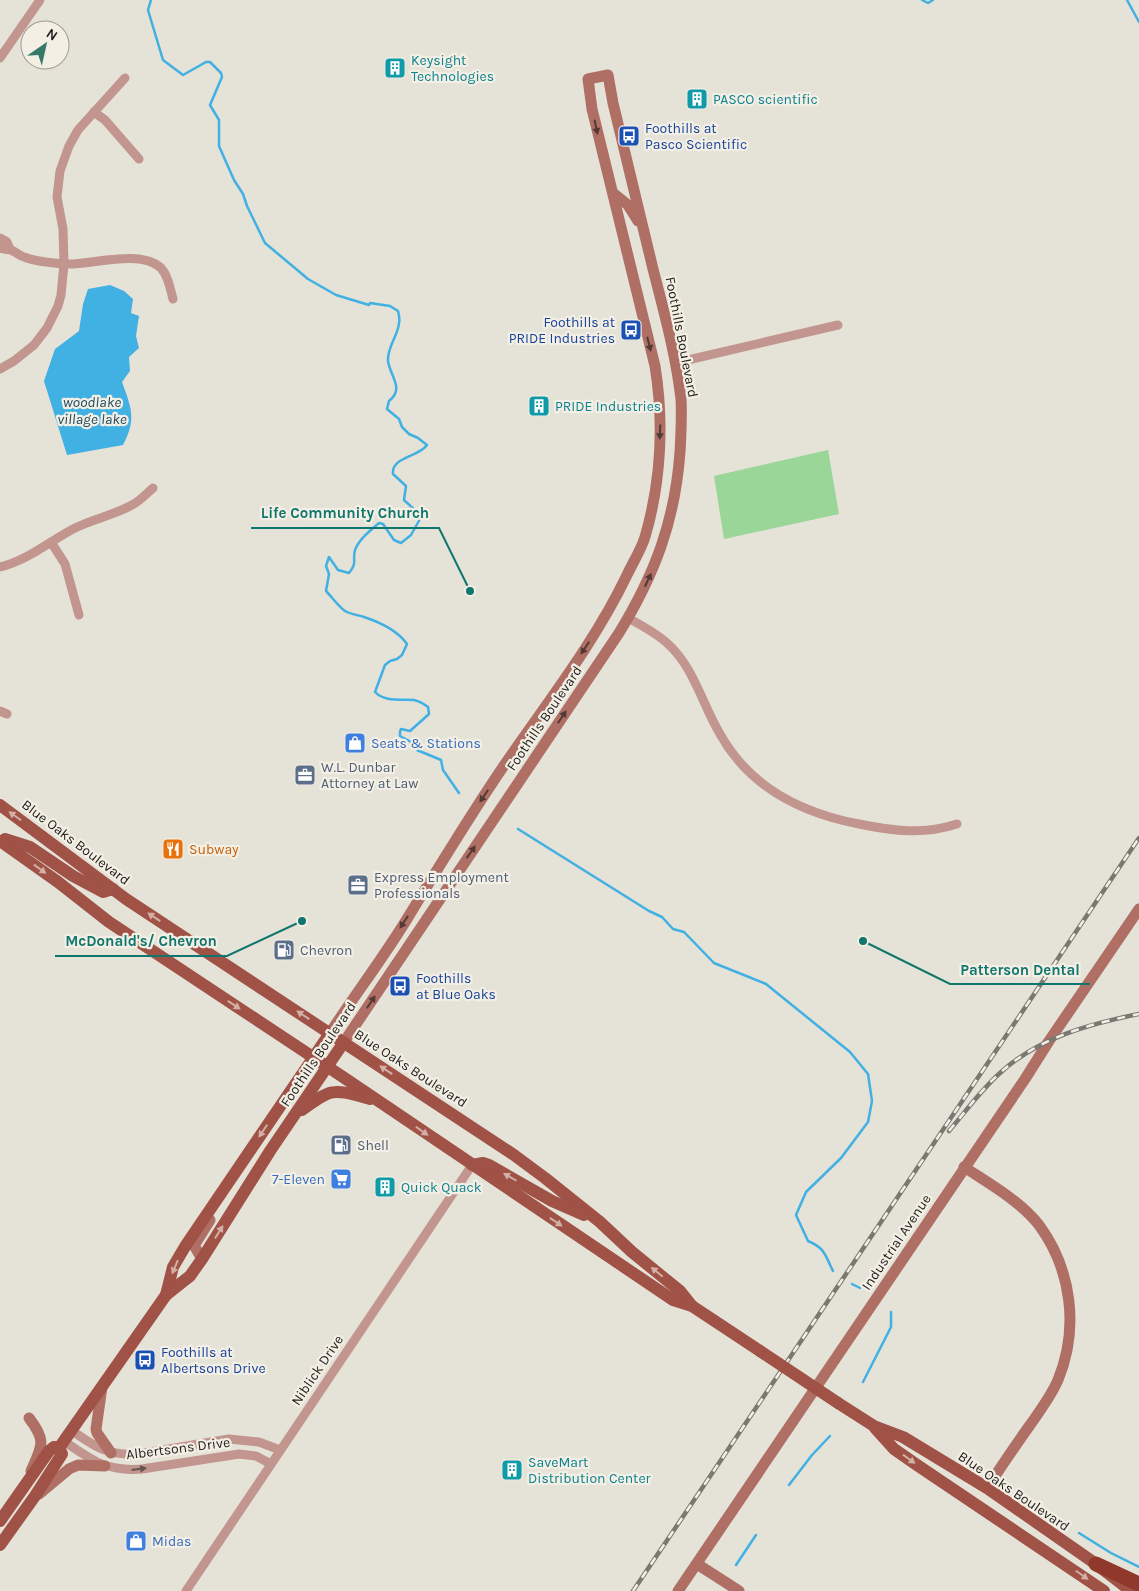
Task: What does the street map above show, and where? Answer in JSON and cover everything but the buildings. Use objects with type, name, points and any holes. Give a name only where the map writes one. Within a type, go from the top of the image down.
[{"type":"highway","points":[[1096,1564],[1139,1584]]},
{"type":"main road","name":"Blue Oaks Boulevard","points":[[0,805],[113,889],[514,1155],[600,1222],[632,1252],[680,1291],[692,1306]]},
{"type":"main road","name":"Blue Oaks Boulevard","points":[[0,839],[109,922],[327,1066],[673,1300],[692,1306],[874,1426],[903,1437],[987,1488],[1096,1564],[1131,1591]]},
{"type":"main road","points":[[0,839],[30,847],[73,876],[103,892],[113,889]]},
{"type":"main road","name":"Foothills Boulevard","points":[[166,1295],[173,1267],[330,1033]]},
{"type":"main road","name":"Foothills Boulevard","points":[[0,1545],[62,1454],[62,1445],[71,1430],[166,1295],[190,1276],[202,1259],[270,1151],[344,1042]]},
{"type":"main road","points":[[294,1116],[321,1096],[331,1092],[343,1092],[382,1103]]},
{"type":"main road","points":[[472,1165],[489,1165],[552,1201],[600,1222]]},
{"type":"main road","name":"Blue Oaks Boulevard","points":[[874,1426],[894,1449],[1104,1591]]},
{"type":"main road","name":"Foothills Boulevard","points":[[0,1521],[49,1451],[54,1447],[62,1445]]},
{"type":"street","points":[[1,55],[40,0]]},
{"type":"street","name":"Foothills Boulevard","points":[[330,1033],[406,920],[457,836],[600,626],[644,539],[652,506],[659,452],[660,414],[655,366],[598,137],[588,79],[608,75],[675,363],[681,399],[682,422],[679,474],[676,493],[661,549],[650,576],[628,618],[344,1042]]},
{"type":"street","points":[[0,368],[24,354],[34,345],[47,328],[58,306],[64,264],[63,229],[57,197],[60,171],[69,146],[78,130],[125,78]]},
{"type":"street","points":[[94,112],[105,120],[139,159]]},
{"type":"street","points":[[613,192],[628,205],[644,231]]},
{"type":"street","points":[[0,238],[7,242],[5,249],[35,261],[77,264],[126,258],[151,262],[166,275],[173,299]]},
{"type":"street","points":[[655,366],[838,325]]},
{"type":"street","points":[[0,567],[18,561],[91,521],[134,504],[153,488]]},
{"type":"street","points":[[51,542],[65,564],[79,615]]},
{"type":"street","points":[[610,607],[666,642],[678,655],[693,677],[719,734],[728,747],[749,773],[786,800],[806,810],[840,821],[906,832],[934,830],[956,824]]},
{"type":"street","name":"Industrial Avenue","points":[[678,1591],[1139,910]]},
{"type":"street","name":"Niblick Drive","points":[[186,1591],[472,1165]]},
{"type":"street","points":[[964,1167],[1013,1200],[1039,1225],[1063,1271],[1070,1310],[1070,1337],[1065,1361],[1057,1381],[1048,1398],[987,1488]]},
{"type":"street","points":[[202,1259],[195,1244],[210,1219],[209,1213]]},
{"type":"street","points":[[102,1385],[96,1429],[97,1434],[111,1453]]},
{"type":"street","points":[[24,1487],[42,1447],[41,1436],[29,1418]]},
{"type":"street","name":"Albertsons Drive","points":[[71,1430],[99,1449],[124,1455],[228,1439],[259,1442],[280,1450]]},
{"type":"street","name":"Albertsons Drive","points":[[62,1445],[105,1466],[128,1470],[239,1454],[256,1456],[271,1464]]},
{"type":"street","points":[[35,1496],[68,1469],[78,1465],[105,1466]]},
{"type":"street","points":[[697,1564],[739,1591]]},
{"type":"green space","points":[[828,450],[839,514],[724,539],[714,476]]},
{"type":"water","name":"woodlake village lake","points":[[110,285],[124,291],[133,299],[131,313],[139,316],[136,336],[139,348],[129,357],[130,371],[122,382],[130,406],[130,428],[123,445],[67,455],[44,381],[55,349],[79,331],[83,304],[88,289]]},
{"type":"waterway","points":[[151,0],[148,10],[163,60],[183,75],[206,62],[210,62],[221,73],[222,77],[210,105],[219,120],[219,146],[265,243],[308,279],[336,295],[369,305],[370,303],[390,306],[398,311],[398,328],[388,356],[396,392],[389,401],[387,409],[399,419],[402,427],[409,434],[427,445],[396,464],[393,474],[406,486],[404,500],[417,512],[420,519],[411,535],[401,543],[394,540],[383,524],[379,523],[359,542],[354,554],[354,564],[349,573],[338,570],[329,557],[326,566],[329,574],[326,591],[345,611],[382,624],[399,635],[407,644],[402,655],[385,665],[375,692],[388,699],[416,700],[428,707],[429,714],[410,731],[401,729],[400,736],[411,742],[417,750],[441,760],[443,770],[459,793]]},
{"type":"waterway","points":[[922,0],[928,3],[933,0]]},
{"type":"waterway","points":[[1127,0],[1139,22]]},
{"type":"waterway","points":[[518,829],[649,911],[662,917],[673,929],[684,932],[714,963],[766,984],[850,1052],[868,1074],[872,1101],[868,1122],[841,1158],[806,1192],[796,1215],[808,1241],[821,1249],[833,1271]]},
{"type":"waterway","points":[[852,1284],[860,1288]]},
{"type":"waterway","points":[[863,1382],[891,1327],[891,1312]]},
{"type":"waterway","points":[[789,1485],[812,1455],[830,1436]]},
{"type":"waterway","points":[[1079,1533],[1111,1553],[1139,1567]]},
{"type":"waterway","points":[[736,1565],[756,1535]]},
{"type":"railway","points":[[633,1591],[1139,838]]},
{"type":"railway","points":[[949,1131],[1000,1073],[1031,1050],[1065,1034],[1139,1014]]},
{"type":"place","name":"Keysight Technologies","points":[[395,68]]},
{"type":"place","name":"PASCO scientific","points":[[697,99]]},
{"type":"place","name":"Foothills at Pasco Scientific","points":[[629,136]]},
{"type":"place","name":"Foothills at PRIDE Industries","points":[[631,330]]},
{"type":"place","name":"PRIDE Industries","points":[[539,406]]},
{"type":"place","name":"Life Community Church","points":[[470,591]]},
{"type":"place","name":"Seats & Stations","points":[[355,743]]},
{"type":"place","name":"W.L. Dunbar Attorney at Law","points":[[305,775]]},
{"type":"place","name":"Subway","points":[[173,849]]},
{"type":"place","name":"Express Employment Professionals","points":[[358,885]]},
{"type":"place","name":"McDonald's/ Chevron","points":[[302,921]]},
{"type":"place","name":"Patterson Dental","points":[[863,941]]},
{"type":"place","name":"Chevron","points":[[284,950]]},
{"type":"place","name":"Foothills at Blue Oaks","points":[[400,986]]},
{"type":"place","name":"Shell","points":[[341,1145]]},
{"type":"place","name":"7-Eleven","points":[[341,1179]]},
{"type":"place","name":"Quick Quack","points":[[385,1187]]},
{"type":"place","name":"Foothills at Albertsons Drive","points":[[145,1360]]},
{"type":"place","name":"SaveMart Distribution Center","points":[[512,1470]]},
{"type":"place","name":"Midas","points":[[136,1541]]}]
